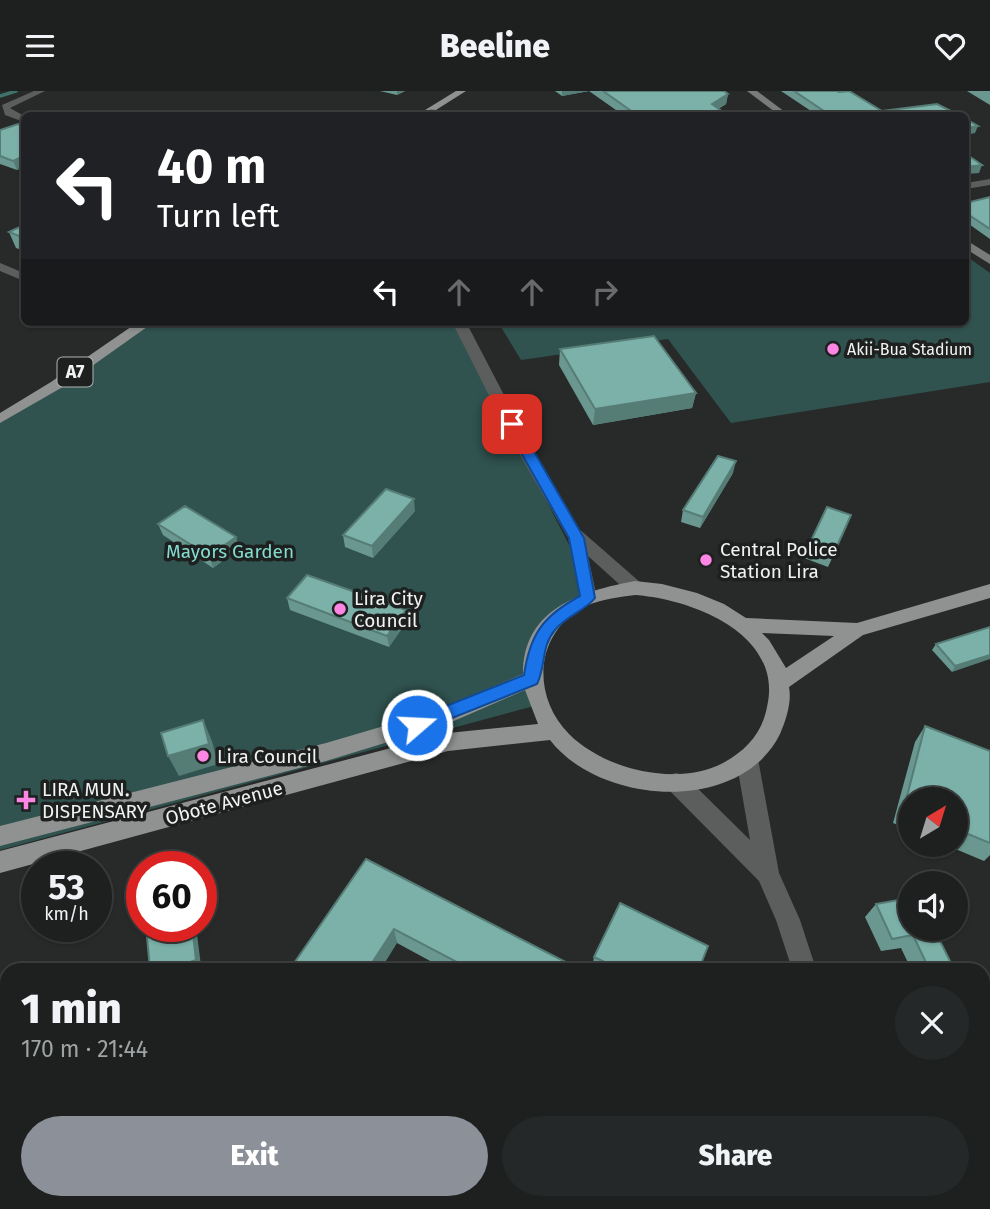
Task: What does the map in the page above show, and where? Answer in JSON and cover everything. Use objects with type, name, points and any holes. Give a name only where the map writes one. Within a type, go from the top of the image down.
[{"type":"main road","points":[[427,112],[462,91]]},
{"type":"main road","points":[[751,91],[780,112]]},
{"type":"main road","points":[[969,246],[990,261]]},
{"type":"main road","name":"A7","points":[[0,419],[57,385],[135,326]]},
{"type":"main road","points":[[635,588],[672,591],[698,598],[743,625],[766,651],[779,683],[779,711],[768,737],[747,759],[715,776],[676,782],[642,780],[607,769],[578,753],[554,731],[538,706],[532,679],[536,648],[548,627],[565,610],[588,598],[635,588]]},
{"type":"main road","points":[[779,683],[857,630],[990,591]]},
{"type":"main road","points":[[743,625],[857,630]]},
{"type":"main road","name":"Obote Avenue","points":[[0,836],[314,755],[440,718],[532,679]]},
{"type":"main road","name":"Obote Avenue","points":[[0,862],[448,742],[554,731]]},
{"type":"street","points":[[21,118],[8,113],[5,107],[41,91]]},
{"type":"street","points":[[969,186],[990,182]]},
{"type":"street","points":[[0,267],[21,276]]},
{"type":"street","points":[[461,326],[522,445],[576,538],[588,598]]},
{"type":"street","points":[[576,538],[635,588]]},
{"type":"street","points":[[747,759],[767,873],[788,920],[802,963]]},
{"type":"street","points":[[676,782],[767,873]]},
{"type":"green space","name":"Akii-Bua Stadium","points":[[969,258],[990,273],[990,382],[731,423],[668,339],[521,360],[500,326],[969,326]]},
{"type":"green space","name":"Mayors Garden","points":[[139,326],[456,326],[595,595],[549,625],[538,705],[0,850],[0,420]]},
{"type":"building","points":[[603,91],[724,91],[728,94],[712,104],[723,112],[633,112]]},
{"type":"building","points":[[794,91],[849,91],[882,111],[937,104],[953,112],[826,112]]},
{"type":"building","points":[[21,126],[21,157],[13,161],[0,156],[0,130]]},
{"type":"building","points":[[969,156],[982,165],[969,167]]},
{"type":"building","points":[[990,197],[990,229],[969,215],[969,202]]},
{"type":"building","points":[[21,226],[21,237],[9,232]]},
{"type":"building","points":[[654,336],[696,393],[595,409],[560,349]]},
{"type":"building","points":[[718,456],[736,461],[703,517],[683,510]]},
{"type":"building","points":[[386,489],[414,499],[372,546],[343,535]]},
{"type":"building","points":[[185,506],[236,537],[209,556],[158,524]]},
{"type":"building","points":[[827,507],[851,515],[833,555],[808,547]]},
{"type":"building","points":[[307,575],[406,610],[387,636],[287,598]]},
{"type":"building","points":[[990,627],[990,655],[955,666],[936,644]]},
{"type":"building","points":[[203,720],[209,744],[168,756],[161,733]]},
{"type":"building","points":[[925,726],[990,751],[990,843],[968,834],[968,787],[909,787]]},
{"type":"building","points":[[366,859],[567,963],[459,963],[394,929],[372,963],[294,963]]},
{"type":"building","points":[[898,900],[898,938],[892,939],[876,904]]},
{"type":"building","points":[[620,903],[708,946],[701,963],[606,963],[594,957]]},
{"type":"building","points":[[916,941],[940,941],[951,963],[926,963]]},
{"type":"building","points":[[147,942],[194,942],[196,960],[187,963],[149,963]]},
{"type":"waterway","points":[[0,96],[16,91]]},
{"type":"place","name":"Akii-Bua Stadium","points":[[833,349]]},
{"type":"place","name":"Central Police Station Lira","points":[[706,560]]},
{"type":"place","name":"Lira City Council","points":[[340,609]]},
{"type":"place","name":"Lira Council","points":[[203,756]]},
{"type":"place","name":"LIRA MUN. DISPENSARY","points":[[26,800]]},
{"type":"route","points":[[417,725],[532,679],[536,648],[548,627],[565,610],[588,598],[576,538],[512,424]]}]
